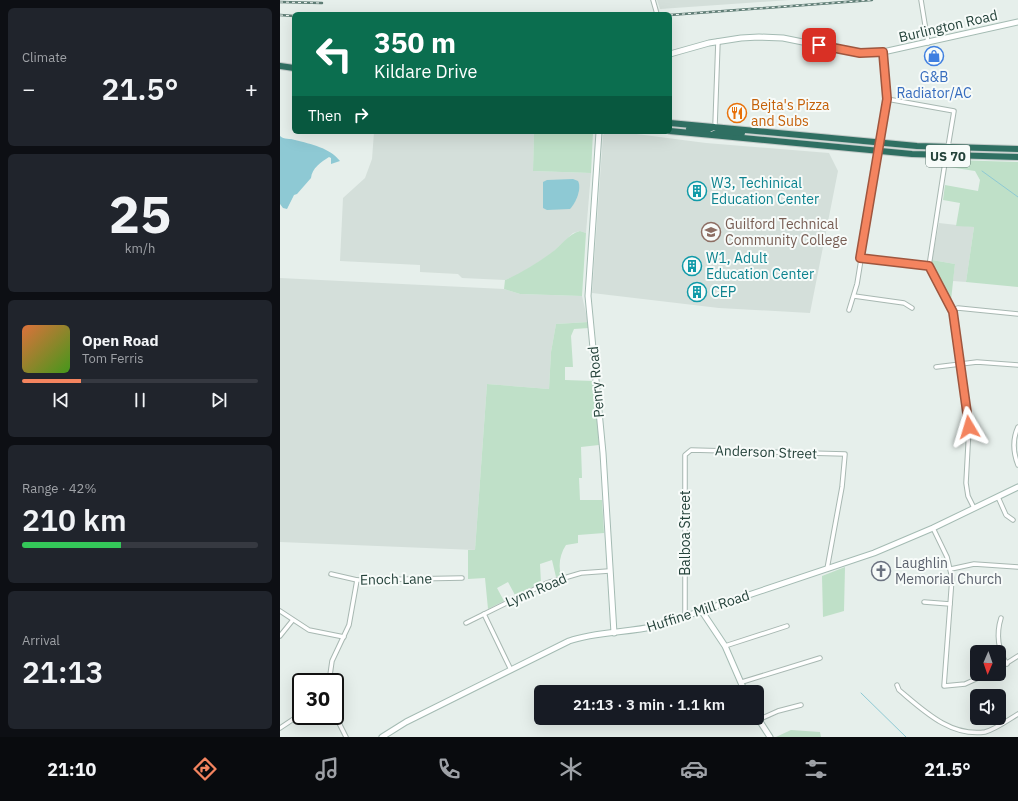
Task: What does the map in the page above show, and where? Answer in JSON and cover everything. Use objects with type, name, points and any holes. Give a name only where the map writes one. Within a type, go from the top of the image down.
[{"type":"highway","points":[[280,66],[292,68]]},
{"type":"highway","name":"US 70","points":[[672,123],[880,142],[948,147],[1018,149]]},
{"type":"highway","points":[[672,130],[678,128],[707,130],[715,126]]},
{"type":"highway","name":"US 70","points":[[672,130],[946,156],[1018,157]]},
{"type":"highway","points":[[712,135],[718,132],[765,135],[778,132]]},
{"type":"main road","name":"Burlington Road","points":[[672,53],[718,41],[741,38],[783,38],[856,52],[883,52],[1018,22]]},
{"type":"main road","name":"Penry Road","points":[[599,134],[588,288],[602,446],[614,633]]},
{"type":"main road","name":"Huffine Mill Road","points":[[382,737],[404,723],[569,641],[590,635],[635,631],[656,626],[685,615],[827,570],[874,553],[933,528],[1017,488]]},
{"type":"main road","points":[[701,610],[725,646],[743,685]]},
{"type":"main road","points":[[762,725],[770,737]]},
{"type":"street","points":[[653,0],[656,12]]},
{"type":"street","points":[[921,0],[928,43]]},
{"type":"street","points":[[715,126],[718,41]]},
{"type":"street","points":[[849,310],[854,296],[887,99],[883,52]]},
{"type":"street","points":[[887,99],[954,111],[948,147]]},
{"type":"street","points":[[946,156],[929,266],[952,310],[956,323],[969,427],[966,483],[968,496],[974,508]]},
{"type":"street","points":[[860,258],[929,266]]},
{"type":"street","points":[[854,296],[904,304],[912,308]]},
{"type":"street","points":[[952,310],[958,308],[1018,314]]},
{"type":"street","points":[[936,367],[977,362],[1018,366]]},
{"type":"street","points":[[1018,428],[1015,434],[1014,448],[1018,465]]},
{"type":"street","name":"Anderson Street","points":[[687,452],[699,450],[845,454],[842,487],[827,570]]},
{"type":"street","name":"Balboa Street","points":[[685,615],[685,455],[687,452]]},
{"type":"street","points":[[998,497],[1006,515],[1013,520]]},
{"type":"street","points":[[933,528],[951,569],[952,578],[944,686],[965,684],[972,681]]},
{"type":"street","points":[[951,569],[974,564],[1018,568]]},
{"type":"street","name":"Lynn Road","points":[[466,623],[516,596],[565,576],[610,571]]},
{"type":"street","name":"Enoch Lane","points":[[331,574],[357,580],[462,578]]},
{"type":"street","points":[[330,673],[332,661],[344,637],[351,618],[357,580]]},
{"type":"street","points":[[924,602],[950,604]]},
{"type":"street","points":[[280,611],[309,630],[344,637]]},
{"type":"street","points":[[484,614],[511,670]]},
{"type":"street","points":[[1001,618],[999,624],[999,650],[1007,664],[1018,656]]},
{"type":"street","points":[[280,636],[292,620]]},
{"type":"street","points":[[725,646],[787,626]]},
{"type":"street","points":[[742,682],[820,658]]},
{"type":"street","points":[[896,685],[898,690],[948,728],[966,734],[986,731],[1018,714]]},
{"type":"street","points":[[764,716],[801,705]]},
{"type":"street","points":[[280,728],[292,720]]},
{"type":"street","points":[[340,725],[346,737]]},
{"type":"street","points":[[986,731],[989,737]]},
{"type":"shaded area","points":[[657,0],[790,0],[660,9]]},
{"type":"shaded area","points":[[374,134],[534,134],[533,171],[591,173],[586,233],[580,231],[573,233],[552,253],[520,274],[505,280],[462,278],[458,274],[420,272],[420,265],[340,261],[343,198],[365,178],[372,159]]},
{"type":"shaded area","name":"Guilford Technical Community College","points":[[636,134],[706,143],[829,153],[838,171],[810,313],[719,308],[592,293],[603,135]]},
{"type":"shaded area","points":[[939,223],[974,227],[966,282],[953,281],[955,264],[932,260]]},
{"type":"shaded area","points":[[280,278],[504,289],[520,294],[582,296],[588,322],[556,324],[551,352],[549,389],[487,384],[475,550],[280,542]]},
{"type":"green space","points":[[534,134],[593,134],[591,173],[533,171]]},
{"type":"green space","points":[[952,160],[1018,162],[1018,287],[966,282],[974,227],[956,226],[960,203],[943,200],[945,185],[978,191],[980,180],[975,171],[949,167]]},
{"type":"green space","points":[[580,231],[586,233],[582,296],[520,294],[504,289],[505,280],[540,261],[555,250],[565,240]]},
{"type":"green space","points":[[932,260],[955,264],[951,300],[932,270]]},
{"type":"green space","points":[[588,322],[589,328],[574,329],[571,336],[573,367],[565,367],[565,380],[594,381],[599,445],[581,447],[582,478],[579,478],[580,500],[602,500],[604,533],[578,535],[578,543],[566,545],[560,560],[561,576],[556,577],[552,560],[540,564],[541,583],[515,595],[508,582],[497,588],[504,601],[488,609],[485,578],[468,579],[468,550],[475,550],[487,384],[549,389],[551,352],[556,324]]},
{"type":"green space","points":[[845,567],[844,611],[823,617],[822,576]]},
{"type":"green space","points":[[791,730],[820,732],[821,737],[776,737]]},
{"type":"water","points":[[280,136],[320,147],[331,153],[340,161],[331,164],[331,158],[329,157],[317,166],[313,171],[311,178],[297,194],[294,195],[287,209],[283,208],[280,204]]},
{"type":"water","points":[[573,179],[578,181],[579,191],[570,209],[547,210],[543,208],[543,182],[547,180]]},
{"type":"waterway","points":[[982,171],[1018,197]]},
{"type":"waterway","points":[[861,693],[906,737]]},
{"type":"railway","points":[[672,15],[872,0]]},
{"type":"railway","points":[[280,2],[322,3]]},
{"type":"railway","points":[[280,15],[292,16]]},
{"type":"place","name":"G&B Radiator/AC","points":[[934,56]]},
{"type":"place","name":"Bejta's Pizza and Subs","points":[[737,113]]},
{"type":"place","name":"W3, Techinical Education Center","points":[[697,191]]},
{"type":"place","name":"Guilford Technical Community College","points":[[711,232]]},
{"type":"place","name":"W1, Adult Education Center","points":[[692,266]]},
{"type":"place","name":"CEP","points":[[697,292]]},
{"type":"place","name":"Laughlin Memorial Church","points":[[881,571]]},
{"type":"route","points":[[819,45],[860,53],[883,52],[887,99],[860,258],[929,266],[949,302],[956,323],[969,427]]}]
